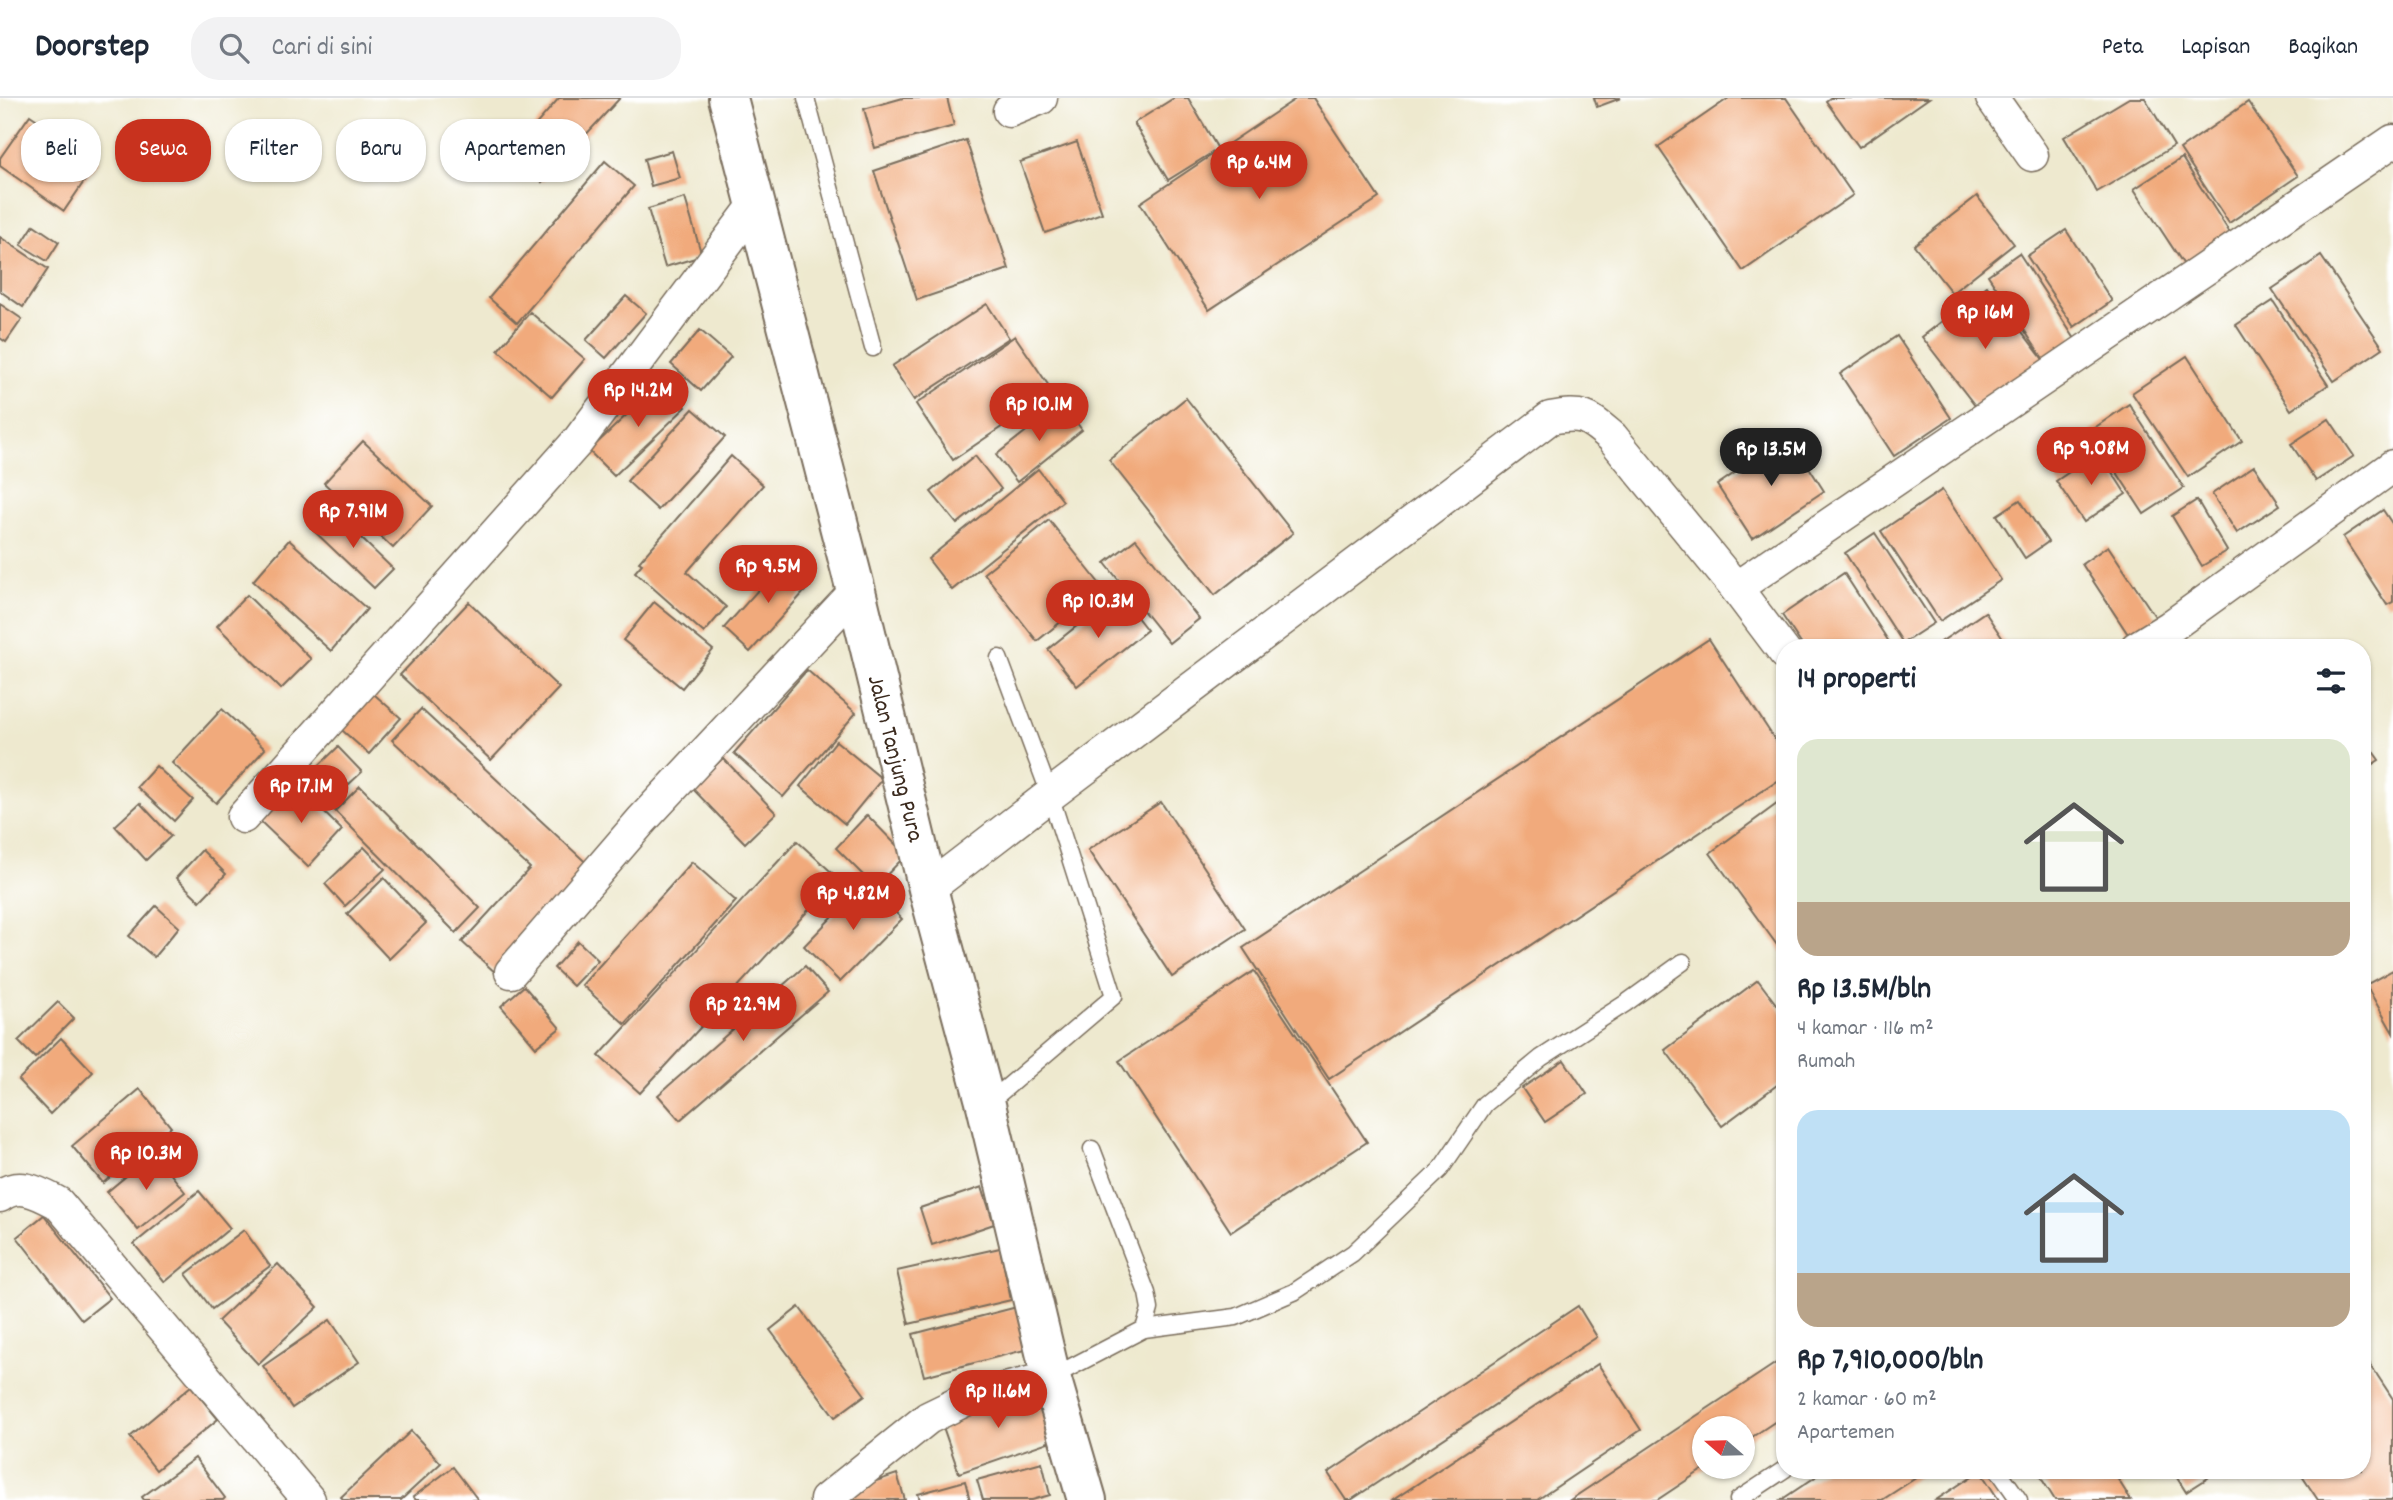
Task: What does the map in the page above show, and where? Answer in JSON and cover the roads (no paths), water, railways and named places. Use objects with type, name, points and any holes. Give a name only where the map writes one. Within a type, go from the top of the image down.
[{"type":"street","name":"Jalan Tanjung Pura","points":[[728,98],[856,591],[928,890],[986,1105],[1051,1377],[1087,1500]]},
{"type":"street","points":[[1009,111],[1041,98]]},
{"type":"street","points":[[1992,98],[2032,155]]},
{"type":"street","points":[[1736,588],[2393,141]]},
{"type":"street","points":[[243,817],[578,440],[755,205]]},
{"type":"street","points":[[928,890],[1550,418],[1573,414],[1590,418],[1612,437],[1776,641]]},
{"type":"street","points":[[2151,639],[2393,466]]},
{"type":"street","points":[[512,972],[642,820],[856,591]]},
{"type":"street","points":[[0,1196],[6,1191],[25,1189],[58,1203],[309,1500]]},
{"type":"street","points":[[826,1500],[928,1418],[965,1400],[1051,1377]]},
{"type":"lane","points":[[806,98],[873,348]]},
{"type":"lane","points":[[986,1105],[1114,996],[1050,795],[999,658]]},
{"type":"lane","points":[[1051,1377],[1144,1329],[1236,1317],[1294,1292],[1353,1253],[1440,1170],[1485,1104],[1541,1058],[1684,962]]},
{"type":"lane","points":[[1092,1149],[1147,1293],[1150,1309],[1144,1329]]},
{"type":"lane","points":[[1738,1500],[1776,1475]]},
{"type":"lane","points":[[2004,1479],[2019,1500]]}]
